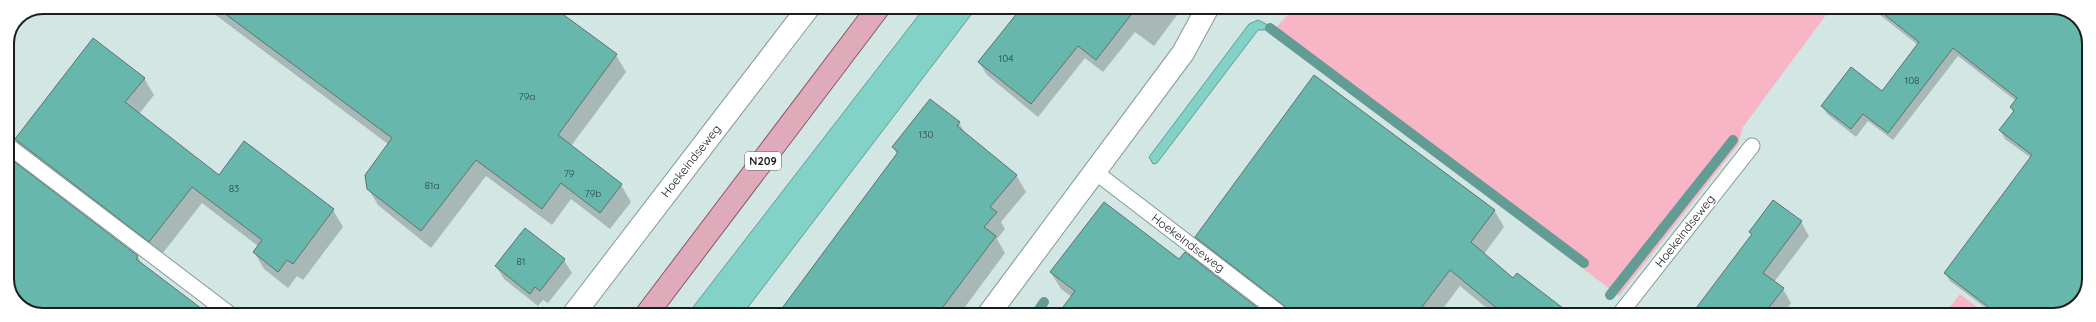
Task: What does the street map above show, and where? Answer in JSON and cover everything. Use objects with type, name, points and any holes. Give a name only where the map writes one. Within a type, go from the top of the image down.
[{"type":"main road","name":"N209","points":[[651,308],[874,14]]},
{"type":"street","name":"Hoekeindseweg","points":[[578,308],[804,14]]},
{"type":"street","points":[[993,308],[1182,53],[1204,14]]},
{"type":"lane","name":"Hoekeindseweg","points":[[1625,308],[1752,146]]},
{"type":"lane","points":[[14,150],[222,308]]},
{"type":"lane","name":"Hoekeindseweg","points":[[1094,172],[1273,308]]},
{"type":"shaded area","points":[[1289,14],[1827,14],[1743,127],[1738,145],[1619,296],[1272,32]]},
{"type":"shaded area","points":[[1960,294],[1978,308],[1949,308]]},
{"type":"water","points":[[920,14],[972,14],[747,308],[692,308]]},
{"type":"water","points":[[1258,20],[1272,27],[1269,30],[1258,30],[1157,163],[1153,164],[1149,157],[1249,24]]},
{"type":"building","points":[[225,14],[563,14],[617,54],[558,135],[622,184],[600,213],[561,183],[542,209],[476,160],[421,231],[367,189],[365,175],[392,138]]},
{"type":"building","points":[[1016,14],[1132,14],[1096,60],[1078,46],[1031,104],[978,62]]},
{"type":"building","points":[[1884,14],[2056,14],[2070,20],[2075,24],[2080,32],[2082,41],[2082,282],[2076,296],[2072,301],[2064,306],[2053,308],[1990,308],[1944,273],[2032,155],[1999,130],[2014,111],[2010,107],[2017,98],[1953,48],[1888,133],[1863,114],[1851,129],[1821,106],[1851,67],[1882,91],[1919,42]]},
{"type":"building","points":[[93,38],[145,78],[125,102],[219,175],[244,141],[334,209],[293,264],[287,260],[278,272],[253,252],[262,240],[192,187],[149,242],[15,139]]},
{"type":"building","points":[[1314,75],[1495,210],[1471,242],[1513,278],[1517,273],[1563,308],[1496,308],[1450,270],[1421,308],[1287,308],[1195,237]]},
{"type":"building","points":[[930,99],[960,122],[957,126],[1017,175],[990,207],[997,212],[984,227],[996,236],[942,308],[782,308],[898,152],[892,147]]},
{"type":"building","points":[[14,161],[138,256],[136,259],[201,308],[40,308],[27,303],[16,290],[14,281]]},
{"type":"building","points":[[1773,200],[1802,221],[1763,273],[1784,288],[1768,308],[1696,308],[1752,234],[1749,232]]},
{"type":"building","points":[[1104,202],[1179,259],[1185,252],[1258,308],[1062,308],[1075,291],[1050,272]]},
{"type":"building","points":[[525,228],[565,259],[540,291],[535,287],[530,294],[495,266]]},
{"type":"waterway","points":[[1270,28],[1584,263]]},
{"type":"waterway","points":[[1610,295],[1733,140]]},
{"type":"waterway","points":[[1040,308],[1044,302]]}]
